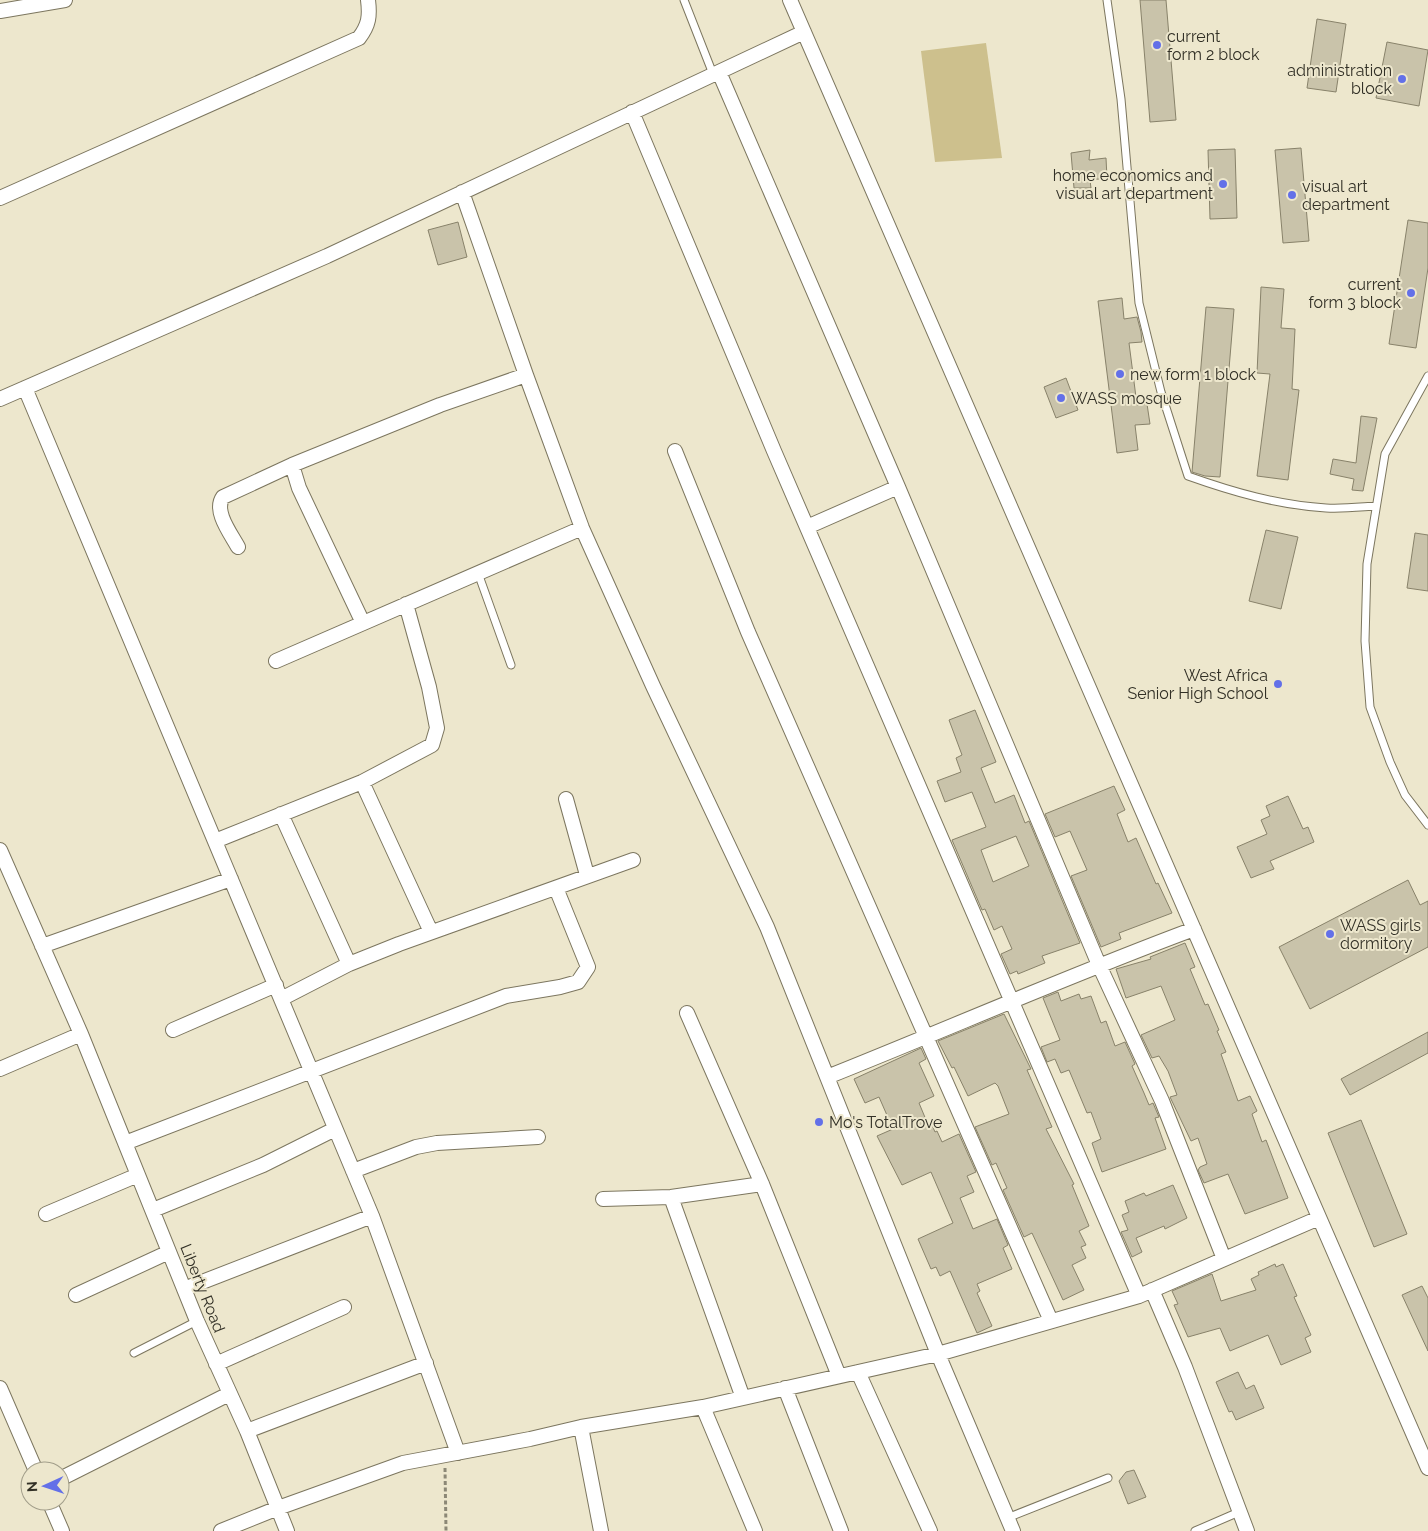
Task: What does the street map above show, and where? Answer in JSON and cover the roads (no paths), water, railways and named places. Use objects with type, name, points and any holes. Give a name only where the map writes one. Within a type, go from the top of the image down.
[{"type":"street","points":[[0,11],[65,0]]},
{"type":"street","points":[[0,198],[359,38],[368,28],[370,15],[368,0]]},
{"type":"street","points":[[790,0],[1428,1468]]},
{"type":"street","points":[[0,399],[327,256],[804,32]]},
{"type":"street","points":[[716,73],[898,487],[1099,965],[1162,1101],[1224,1259]]},
{"type":"street","points":[[632,112],[807,528],[1013,1002],[1145,1293],[1185,1366],[1247,1531]]},
{"type":"street","points":[[462,192],[582,528],[653,686],[767,927],[938,1354],[1013,1531]]},
{"type":"street","points":[[238,547],[221,513],[221,500],[224,497],[292,465],[440,405],[526,375]]},
{"type":"street","points":[[25,388],[372,1216],[426,1363],[451,1454]]},
{"type":"street","points":[[675,451],[748,632],[1051,1321]]},
{"type":"street","points":[[292,465],[299,488],[363,623]]},
{"type":"street","points":[[807,528],[898,487]]},
{"type":"street","points":[[276,661],[582,528]]},
{"type":"street","points":[[215,841],[362,782],[432,744],[437,728],[429,686],[406,604]]},
{"type":"street","points":[[362,782],[431,932]]},
{"type":"street","points":[[566,799],[587,875]]},
{"type":"street","points":[[281,814],[349,964]]},
{"type":"street","name":"Liberty Road","points":[[0,850],[81,1034],[197,1321],[247,1431],[287,1531]]},
{"type":"street","points":[[281,999],[349,964],[431,932],[633,860]]},
{"type":"street","points":[[42,946],[231,878]]},
{"type":"street","points":[[125,1143],[506,996],[578,982],[588,967],[556,888]]},
{"type":"street","points":[[827,1078],[1099,965],[1194,929]]},
{"type":"street","points":[[173,1030],[276,986]]},
{"type":"street","points":[[687,1013],[762,1184],[839,1376]]},
{"type":"street","points":[[0,1069],[81,1034]]},
{"type":"street","points":[[152,1210],[263,1165],[335,1129]]},
{"type":"street","points":[[353,1171],[416,1147],[437,1143],[538,1137]]},
{"type":"street","points":[[46,1214],[138,1175]]},
{"type":"street","points":[[603,1198],[671,1197],[762,1184]]},
{"type":"street","points":[[671,1197],[743,1398]]},
{"type":"street","points":[[184,1289],[372,1216]]},
{"type":"street","points":[[222,1531],[278,1508],[403,1463],[581,1427],[703,1407],[938,1354],[1145,1293],[1319,1218]]},
{"type":"street","points":[[76,1295],[170,1252]]},
{"type":"street","points":[[216,1364],[344,1307]]},
{"type":"street","points":[[247,1431],[426,1363]]},
{"type":"street","points":[[858,1372],[930,1531]]},
{"type":"street","points":[[0,1388],[32,1461]]},
{"type":"street","points":[[785,1388],[841,1531]]},
{"type":"street","points":[[70,1474],[229,1394]]},
{"type":"street","points":[[703,1407],[754,1531]]},
{"type":"street","points":[[581,1427],[601,1531]]},
{"type":"street","points":[[53,1511],[62,1531]]},
{"type":"lane","points":[[684,0],[716,73]]},
{"type":"lane","points":[[1107,0],[1121,99],[1139,304],[1162,392],[1188,476],[1237,493],[1292,505],[1328,508],[1376,506]]},
{"type":"lane","points":[[1428,376],[1385,454],[1367,564],[1365,641],[1370,707],[1390,762],[1406,795],[1428,825]]},
{"type":"lane","points":[[478,573],[511,665]]},
{"type":"lane","points":[[134,1353],[197,1321]]},
{"type":"lane","points":[[1007,1518],[1108,1478]]},
{"type":"lane","points":[[1195,1531],[1239,1512]]},
{"type":"place","name":"current form 2 block","points":[[1157,45]]},
{"type":"place","name":"administration block","points":[[1402,79]]},
{"type":"place","name":"home economics and visual art department","points":[[1223,184]]},
{"type":"place","name":"visual art department","points":[[1292,195]]},
{"type":"place","name":"current form 3 block","points":[[1411,293]]},
{"type":"place","name":"new form 1 block","points":[[1120,374]]},
{"type":"place","name":"WASS mosque","points":[[1061,398]]},
{"type":"place","name":"West Africa Senior High School","points":[[1278,684]]},
{"type":"place","name":"WASS girls dormitory","points":[[1330,934]]},
{"type":"place","name":"Mo's TotalTrove","points":[[819,1122]]}]
